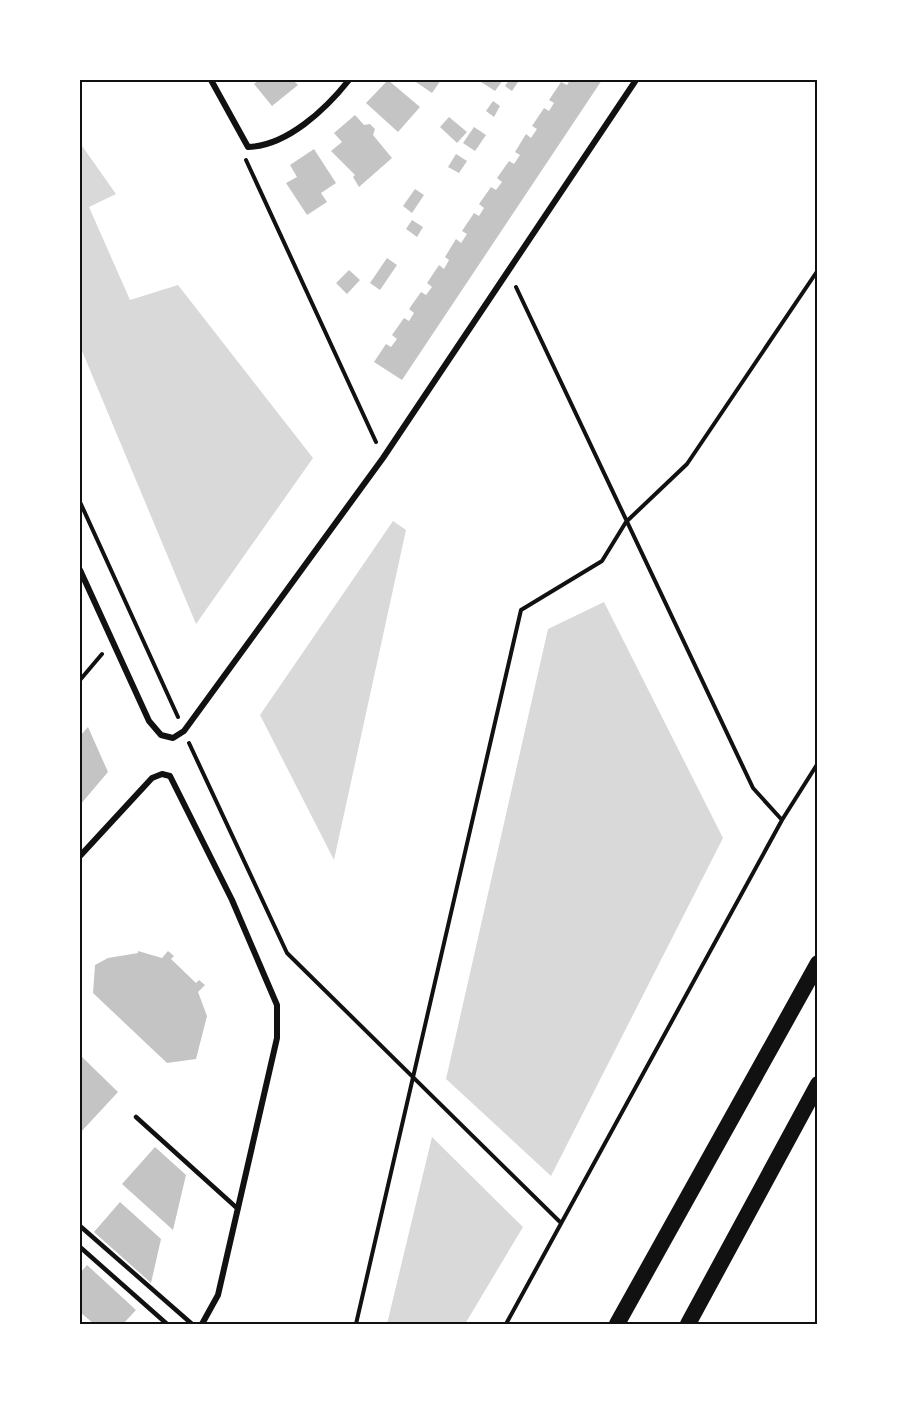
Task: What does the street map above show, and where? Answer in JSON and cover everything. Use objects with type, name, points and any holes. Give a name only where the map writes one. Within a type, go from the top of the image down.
[{"type":"highway","points":[[617,1324],[818,963]]},
{"type":"highway","points":[[688,1324],[818,1084]]},
{"type":"street","points":[[212,80],[239,136],[248,147],[273,143],[295,129],[333,100],[350,80]]},
{"type":"street","points":[[80,570],[149,721],[162,735],[173,738],[184,731],[383,458],[636,80]]},
{"type":"street","points":[[80,856],[155,776],[162,774],[172,778],[232,900],[277,1005],[278,1038],[218,1295],[202,1324]]},
{"type":"lane","points":[[136,1117],[238,1209]]},
{"type":"lane","points":[[80,1226],[192,1324]]},
{"type":"lane","points":[[80,1247],[166,1324]]},
{"type":"path","points":[[248,147],[246,163],[383,458]]},
{"type":"path","points":[[508,270],[753,788],[782,820]]},
{"type":"path","points":[[356,1324],[521,610],[602,561],[626,522],[687,464],[818,270]]},
{"type":"path","points":[[80,502],[287,953],[414,1081],[560,1222]]},
{"type":"path","points":[[80,680],[112,643]]},
{"type":"path","points":[[506,1324],[782,820],[818,763]]},
{"type":"shaded area","points":[[80,143],[116,194],[89,207],[130,300],[178,285],[313,458],[196,624],[80,346]]},
{"type":"shaded area","points":[[393,521],[406,530],[334,860],[260,715]]},
{"type":"shaded area","points":[[604,602],[723,838],[551,1176],[446,1079],[548,629]]},
{"type":"shaded area","points":[[432,1137],[523,1227],[465,1324],[387,1324]]},
{"type":"building","points":[[259,80],[293,80],[298,85],[272,106],[254,84]]},
{"type":"building","points":[[388,80],[420,107],[398,132],[366,103]]},
{"type":"building","points":[[413,80],[441,80],[432,93]]},
{"type":"building","points":[[478,80],[503,80],[495,91]]},
{"type":"building","points":[[509,80],[518,82],[512,91],[505,86]]},
{"type":"building","points":[[570,80],[602,80],[402,380],[374,362],[386,344],[391,347],[397,339],[392,335],[404,318],[409,321],[414,313],[409,309],[421,292],[426,295],[432,287],[427,283],[439,265],[444,269],[449,260],[445,257],[456,239],[461,243],[467,234],[462,231],[474,213],[479,216],[484,208],[479,204],[491,187],[496,190],[502,182],[497,178],[509,161],[514,164],[520,155],[515,152],[526,134],[531,138],[537,129],[532,126],[544,108],[549,111],[554,103],[549,100],[561,82],[567,85]]},
{"type":"building","points":[[493,101],[500,106],[494,117],[486,111]]},
{"type":"building","points":[[355,115],[364,125],[370,124],[375,129],[373,135],[392,158],[359,187],[353,177],[355,175],[331,151],[342,142],[334,133]]},
{"type":"building","points":[[449,117],[467,132],[457,143],[440,127]]},
{"type":"building","points":[[474,127],[486,135],[475,151],[463,143]]},
{"type":"building","points":[[314,149],[336,183],[321,193],[327,202],[307,215],[286,183],[297,177],[290,165]]},
{"type":"building","points":[[456,154],[467,161],[459,173],[448,167]]},
{"type":"building","points":[[415,189],[424,195],[412,213],[403,206]]},
{"type":"building","points":[[412,220],[423,227],[417,237],[406,229]]},
{"type":"building","points":[[387,258],[397,265],[380,290],[370,283]]},
{"type":"building","points":[[349,270],[360,280],[347,294],[336,283]]},
{"type":"building","points":[[88,727],[108,772],[80,805],[80,736]]},
{"type":"building","points":[[138,951],[162,958],[168,951],[174,956],[171,959],[196,983],[199,980],[205,985],[198,992],[207,1016],[196,1059],[167,1063],[93,993],[95,965],[108,958],[138,953]]},
{"type":"building","points":[[80,1055],[118,1092],[80,1133]]},
{"type":"building","points":[[155,1147],[186,1175],[173,1230],[122,1184]]},
{"type":"building","points":[[120,1202],[161,1239],[151,1283],[94,1232]]},
{"type":"building","points":[[87,1265],[136,1310],[123,1324],[94,1324],[80,1312],[80,1273]]}]
